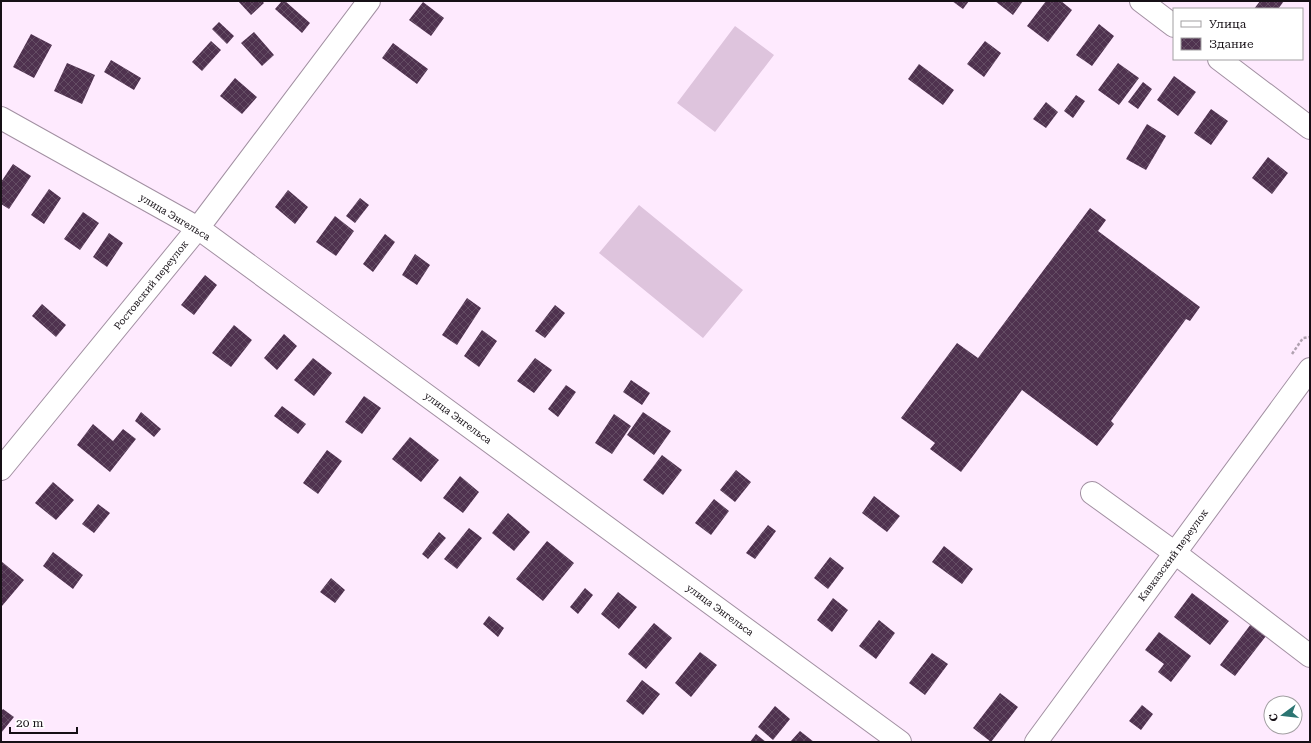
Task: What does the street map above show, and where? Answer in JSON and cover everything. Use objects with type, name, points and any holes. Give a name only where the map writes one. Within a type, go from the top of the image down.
[{"type":"street","name":"Ростовский переулок","points":[[1,469],[198,228],[369,1]]},
{"type":"street","points":[[1141,1],[1173,25]]},
{"type":"street","points":[[1219,60],[1310,128]]},
{"type":"street","name":"улица Энгельса","points":[[1,118],[198,228],[900,742]]},
{"type":"street","name":"Кавказский переулок","points":[[1036,742],[1310,369]]},
{"type":"street","points":[[1092,493],[1175,553],[1310,656]]},
{"type":"shaded area","points":[[735,26],[774,55],[715,132],[677,103]]},
{"type":"shaded area","points":[[639,205],[743,290],[703,338],[599,253]]},
{"type":"building","points":[[238,1],[262,1],[264,3],[251,15]]},
{"type":"building","points":[[282,1],[285,1],[310,23],[302,33],[275,9]]},
{"type":"building","points":[[952,1],[969,1],[963,9]]},
{"type":"building","points":[[995,1],[1023,1],[1013,15]]},
{"type":"building","points":[[1046,1],[1061,1],[1072,10],[1048,42],[1027,26]]},
{"type":"building","points":[[1260,1],[1284,1],[1279,8],[1255,8]]},
{"type":"building","points":[[423,2],[444,18],[431,36],[409,20]]},
{"type":"building","points":[[219,22],[234,36],[227,44],[212,29]]},
{"type":"building","points":[[1099,24],[1114,36],[1092,66],[1076,55]]},
{"type":"building","points":[[254,32],[274,55],[262,66],[241,43]]},
{"type":"building","points":[[31,34],[52,45],[34,78],[13,67]]},
{"type":"building","points":[[211,41],[221,50],[202,71],[192,62]]},
{"type":"building","points":[[985,41],[1001,53],[984,77],[967,64]]},
{"type":"building","points":[[393,43],[428,69],[417,84],[382,58]]},
{"type":"building","points":[[111,60],[141,78],[134,90],[104,72]]},
{"type":"building","points":[[67,63],[95,75],[82,104],[54,91]]},
{"type":"building","points":[[1118,63],[1139,78],[1119,105],[1098,90]]},
{"type":"building","points":[[919,64],[954,90],[943,105],[908,79]]},
{"type":"building","points":[[1174,76],[1196,92],[1178,116],[1157,100]]},
{"type":"building","points":[[235,78],[257,97],[242,114],[220,96]]},
{"type":"building","points":[[1143,82],[1152,89],[1138,109],[1128,102]]},
{"type":"building","points":[[1076,95],[1085,101],[1073,118],[1064,111]]},
{"type":"building","points":[[1046,102],[1058,112],[1046,128],[1033,119]]},
{"type":"building","points":[[1211,109],[1228,121],[1211,145],[1194,133]]},
{"type":"building","points":[[1147,124],[1166,136],[1146,170],[1126,159]]},
{"type":"building","points":[[1268,157],[1288,173],[1272,194],[1252,178]]},
{"type":"building","points":[[13,164],[31,176],[9,209],[1,204],[1,182]]},
{"type":"building","points":[[49,189],[61,198],[44,224],[31,215]]},
{"type":"building","points":[[288,190],[308,207],[295,224],[275,207]]},
{"type":"building","points":[[360,198],[369,205],[355,223],[346,216]]},
{"type":"building","points":[[1090,208],[1106,220],[1098,231],[1200,307],[1190,321],[1186,319],[1111,421],[1114,424],[1097,446],[1022,390],[961,472],[930,449],[935,443],[901,418],[957,343],[978,358]]},
{"type":"building","points":[[83,212],[99,223],[80,250],[64,239]]},
{"type":"building","points":[[335,216],[354,231],[336,256],[316,242]]},
{"type":"building","points":[[109,233],[123,243],[107,267],[93,257]]},
{"type":"building","points":[[385,234],[395,242],[373,272],[363,264]]},
{"type":"building","points":[[415,254],[430,265],[417,285],[402,275]]},
{"type":"building","points":[[205,275],[217,285],[194,315],[181,305]]},
{"type":"building","points":[[467,298],[481,308],[457,345],[442,335]]},
{"type":"building","points":[[42,304],[66,325],[56,337],[32,316]]},
{"type":"building","points":[[555,305],[565,313],[545,338],[535,331]]},
{"type":"building","points":[[234,325],[252,340],[231,367],[212,353]]},
{"type":"building","points":[[482,330],[497,341],[479,367],[464,356]]},
{"type":"building","points":[[284,334],[297,346],[277,370],[264,358]]},
{"type":"building","points":[[313,358],[332,373],[314,396],[294,380]]},
{"type":"building","points":[[535,358],[552,370],[534,393],[517,381]]},
{"type":"building","points":[[631,380],[650,393],[642,405],[623,392]]},
{"type":"building","points":[[566,385],[576,392],[558,417],[548,409]]},
{"type":"building","points":[[364,396],[381,408],[362,434],[345,422]]},
{"type":"building","points":[[282,406],[306,424],[298,434],[274,416]]},
{"type":"building","points":[[141,412],[161,429],[154,437],[135,421]]},
{"type":"building","points":[[643,412],[671,431],[654,455],[627,435]]},
{"type":"building","points":[[614,414],[631,426],[612,454],[595,443]]},
{"type":"building","points":[[93,424],[113,441],[123,429],[136,439],[110,472],[77,445]]},
{"type":"building","points":[[410,437],[439,460],[421,482],[392,459]]},
{"type":"building","points":[[327,450],[342,461],[318,494],[303,483]]},
{"type":"building","points":[[662,455],[682,470],[663,495],[643,480]]},
{"type":"building","points":[[736,470],[751,482],[735,502],[720,490]]},
{"type":"building","points":[[460,476],[479,492],[463,513],[443,498]]},
{"type":"building","points":[[53,482],[74,500],[56,520],[35,503]]},
{"type":"building","points":[[874,496],[900,516],[887,532],[862,513]]},
{"type":"building","points":[[714,499],[729,511],[711,535],[695,523]]},
{"type":"building","points":[[98,504],[110,513],[94,533],[82,524]]},
{"type":"building","points":[[508,513],[530,532],[514,551],[492,533]]},
{"type":"building","points":[[768,525],[776,531],[755,559],[746,553]]},
{"type":"building","points":[[469,528],[482,538],[457,569],[444,559]]},
{"type":"building","points":[[439,532],[446,538],[428,559],[422,554]]},
{"type":"building","points":[[547,541],[574,563],[543,601],[516,579]]},
{"type":"building","points":[[944,546],[973,569],[962,584],[932,562]]},
{"type":"building","points":[[53,552],[83,575],[73,589],[43,566]]},
{"type":"building","points":[[830,557],[844,568],[828,589],[814,578]]},
{"type":"building","points":[[1,561],[24,580],[2,606],[1,605]]},
{"type":"building","points":[[331,578],[345,590],[335,603],[320,592]]},
{"type":"building","points":[[585,588],[593,595],[578,614],[570,607]]},
{"type":"building","points":[[618,592],[637,607],[619,629],[601,614]]},
{"type":"building","points":[[1192,593],[1229,621],[1210,645],[1174,617]]},
{"type":"building","points":[[833,598],[848,610],[832,632],[817,620]]},
{"type":"building","points":[[489,616],[504,628],[498,637],[483,624]]},
{"type":"building","points":[[879,620],[895,633],[876,659],[859,646]]},
{"type":"building","points":[[654,623],[672,638],[646,669],[628,654]]},
{"type":"building","points":[[1251,624],[1266,636],[1235,676],[1220,665]]},
{"type":"building","points":[[1159,632],[1191,656],[1171,682],[1158,672],[1164,664],[1145,650]]},
{"type":"building","points":[[700,652],[717,665],[691,697],[675,683]]},
{"type":"building","points":[[932,653],[948,664],[925,695],[909,683]]},
{"type":"building","points":[[642,680],[660,694],[643,715],[626,701]]},
{"type":"building","points":[[1000,693],[1018,707],[991,742],[973,728]]},
{"type":"building","points":[[1142,705],[1153,714],[1141,730],[1129,721]]},
{"type":"building","points":[[775,706],[790,719],[773,740],[758,727]]},
{"type":"building","points":[[3,709],[14,717],[1,733],[1,711]]},
{"type":"building","points":[[800,731],[814,742],[790,742]]},
{"type":"building","points":[[756,734],[766,742],[750,742]]}]
